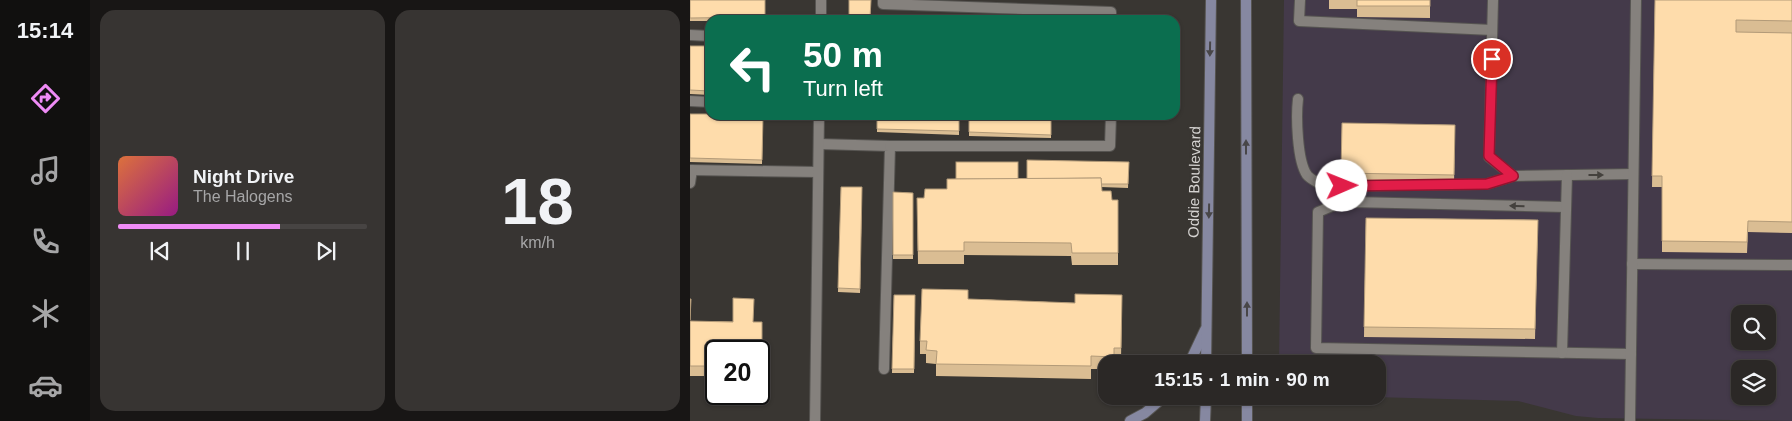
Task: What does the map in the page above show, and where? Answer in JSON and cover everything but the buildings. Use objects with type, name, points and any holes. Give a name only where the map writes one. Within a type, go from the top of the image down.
[{"type":"main road","name":"Oddie Boulevard","points":[[1206,355],[1211,0]]},
{"type":"main road","points":[[1246,0],[1247,355]]},
{"type":"main road","points":[[1194,355],[1207,324]]},
{"type":"main road","points":[[1130,421],[1145,413],[1154,405]]},
{"type":"main road","points":[[1205,421],[1206,405]]},
{"type":"main road","points":[[1247,405],[1247,421]]},
{"type":"lane","points":[[821,0],[821,15]]},
{"type":"lane","points":[[883,0],[882,4],[1112,12],[1112,15]]},
{"type":"lane","points":[[1300,0],[1299,21],[1492,30]]},
{"type":"lane","points":[[1493,0],[1489,156],[1513,176]]},
{"type":"lane","points":[[1630,421],[1636,0]]},
{"type":"lane","points":[[690,35],[705,36]]},
{"type":"lane","points":[[1298,99],[1296,120],[1298,142],[1307,174],[1324,186],[1487,184],[1513,176],[1633,174]]},
{"type":"lane","points":[[690,102],[705,102]]},
{"type":"lane","points":[[815,421],[818,120]]},
{"type":"lane","points":[[819,144],[890,146],[1110,146],[1110,120]]},
{"type":"lane","points":[[884,369],[890,146]]},
{"type":"lane","points":[[690,183],[691,170],[818,172]]},
{"type":"lane","points":[[1562,353],[1567,175]]},
{"type":"lane","points":[[1566,207],[1352,202],[1337,204],[1318,212],[1316,348],[1631,354]]},
{"type":"lane","points":[[1632,264],[1792,265]]},
{"type":"shaded area","points":[[1284,0],[1792,0],[1792,421],[1598,418],[1576,416],[1518,401],[1386,397],[1386,355],[1279,355]]},
{"type":"route","points":[[1342,186],[1487,184],[1513,176],[1489,156],[1492,59]]}]
